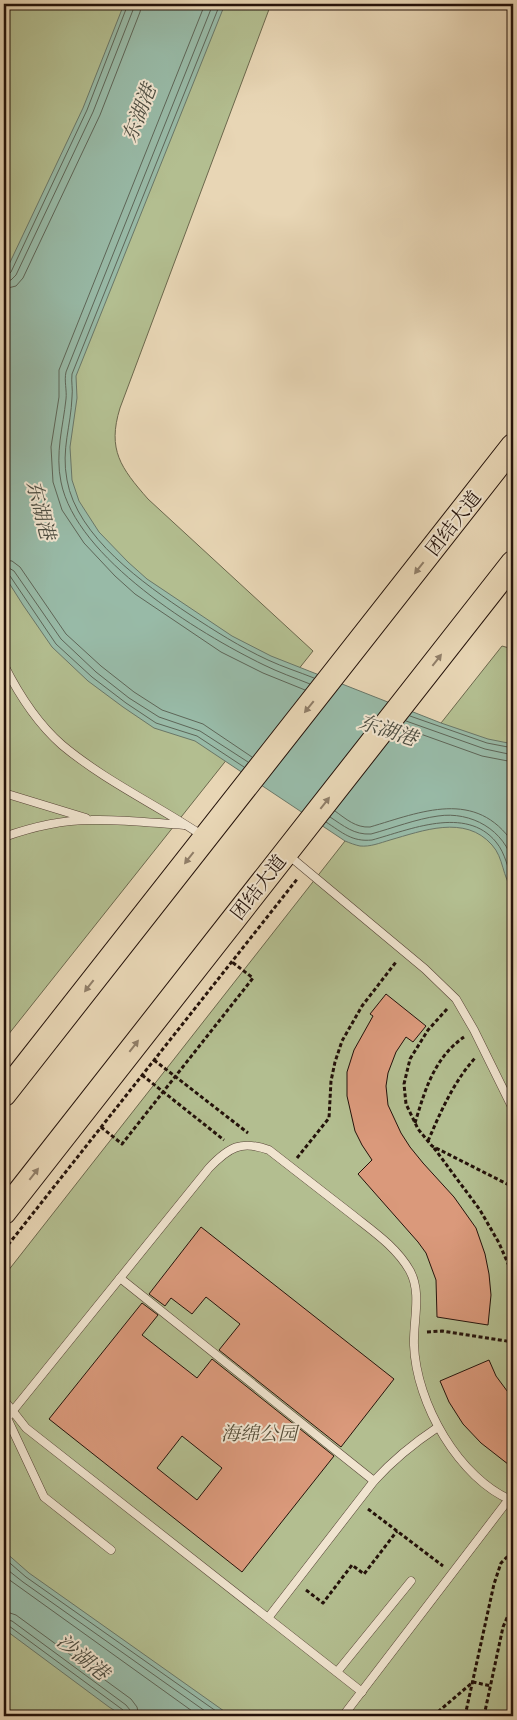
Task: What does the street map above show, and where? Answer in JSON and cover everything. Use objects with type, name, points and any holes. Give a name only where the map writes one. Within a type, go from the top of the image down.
[{"type":"main road","name":"团结大道","points":[[4,1094],[196,831],[240,792],[339,669],[513,446]]},
{"type":"main road","name":"团结大道","points":[[4,1212],[513,563]]},
{"type":"lane","points":[[4,664],[33,711],[61,744],[108,778],[196,831]]},
{"type":"lane","points":[[4,793],[91,820],[196,831]]},
{"type":"lane","points":[[4,837],[28,828],[91,820]]},
{"type":"lane","points":[[290,847],[304,869],[405,952],[456,999],[484,1049],[513,1108]]},
{"type":"lane","points":[[111,1550],[44,1497],[7,1418],[209,1168],[233,1147],[251,1145],[269,1150],[384,1240],[406,1264],[417,1291],[414,1334],[416,1366],[423,1391],[438,1427],[458,1456],[482,1483],[511,1500],[344,1716]]},
{"type":"lane","points":[[120,1278],[374,1480]]},
{"type":"lane","points":[[4,1400],[26,1428],[362,1692]]},
{"type":"lane","points":[[268,1618],[374,1480],[391,1462],[438,1427]]},
{"type":"lane","points":[[337,1672],[410,1582]]},
{"type":"path","points":[[4,1250],[304,869]]},
{"type":"path","points":[[290,1166],[328,1122],[331,1080],[342,1041],[374,988],[405,952]]},
{"type":"path","points":[[101,1127],[122,1144],[253,978],[232,962]]},
{"type":"path","points":[[456,999],[428,1030],[416,1047],[407,1068],[404,1095],[415,1124],[480,1210],[499,1243],[513,1275]]},
{"type":"path","points":[[415,1124],[429,1081],[441,1058],[449,1049],[474,1030]]},
{"type":"path","points":[[428,1141],[449,1093],[463,1072],[484,1049]]},
{"type":"path","points":[[154,1060],[269,1150]]},
{"type":"path","points":[[142,1076],[233,1147]]},
{"type":"path","points":[[432,1146],[513,1187]]},
{"type":"path","points":[[414,1334],[442,1331],[513,1342]]},
{"type":"path","points":[[358,1501],[453,1573]]},
{"type":"path","points":[[295,1582],[323,1603],[352,1565],[364,1574],[397,1531]]},
{"type":"path","points":[[466,1716],[496,1575],[501,1563],[513,1551]]},
{"type":"path","points":[[484,1716],[503,1627],[513,1604]]},
{"type":"path","points":[[473,1682],[491,1686]]},
{"type":"path","points":[[433,1716],[473,1682]]},
{"type":"green space","points":[[4,4],[271,4],[120,408],[115,436],[119,458],[124,468],[148,499],[313,651],[4,1040]]},
{"type":"green space","name":"海绵公园","points":[[502,646],[513,649],[513,1716],[15,1716],[4,1708],[4,1276],[345,841]]},
{"type":"water","name":"东湖港","points":[[124,4],[225,4],[76,376],[77,398],[70,447],[72,480],[79,501],[99,532],[147,579],[232,636],[271,656],[441,723],[488,739],[513,744],[513,890],[509,885],[496,850],[481,836],[469,830],[456,827],[429,829],[371,845],[354,845],[345,841],[195,741],[154,728],[88,681],[52,647],[4,575],[4,275],[83,108]]},
{"type":"water","name":"沙湖港","points":[[4,1551],[29,1573],[231,1716],[123,1716],[109,1707],[4,1629]]},
{"type":"building","points":[[386,994],[426,1026],[413,1042],[406,1037],[396,1052],[388,1073],[386,1086],[388,1105],[410,1147],[454,1197],[476,1228],[485,1254],[489,1274],[491,1295],[488,1325],[437,1317],[436,1280],[426,1253],[358,1174],[372,1160],[355,1131],[347,1096],[347,1072],[354,1050],[373,1016],[370,1014]]},
{"type":"building","points":[[201,1227],[394,1379],[341,1447],[219,1350],[240,1324],[206,1297],[192,1314],[171,1298],[165,1306],[149,1294]]},
{"type":"building","points":[[142,1303],[158,1315],[142,1335],[197,1378],[212,1359],[334,1456],[242,1572],[49,1419]],"holes":[[[182,1436],[222,1468],[197,1500],[157,1468]]]},
{"type":"building","points":[[489,1360],[496,1376],[513,1399],[513,1468],[481,1443],[463,1424],[449,1402],[440,1381]]}]
